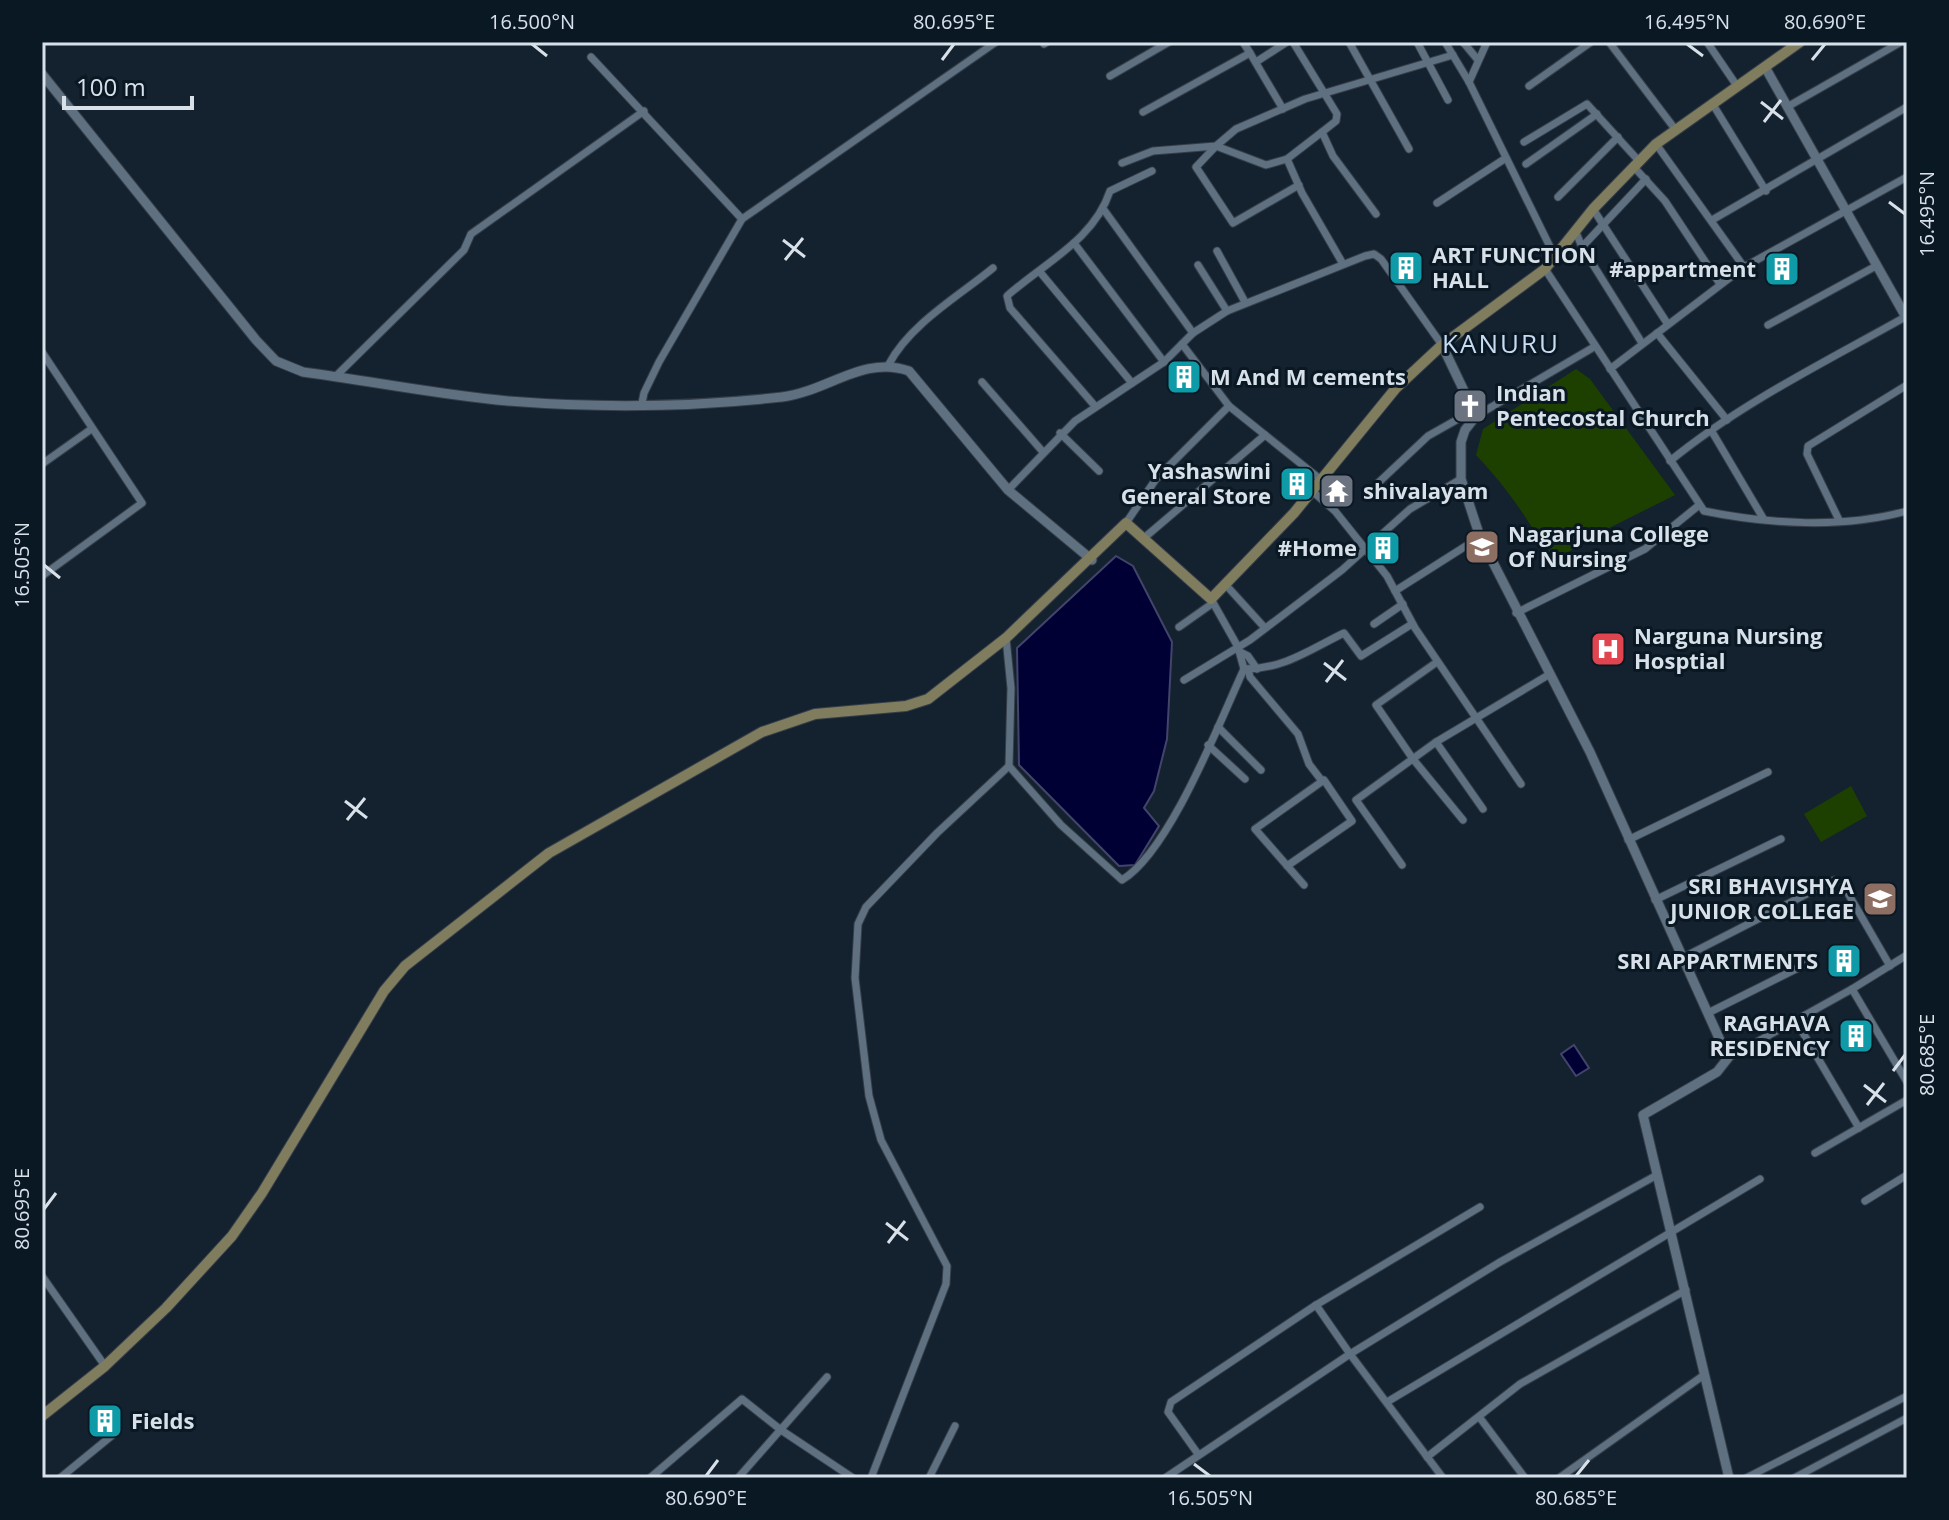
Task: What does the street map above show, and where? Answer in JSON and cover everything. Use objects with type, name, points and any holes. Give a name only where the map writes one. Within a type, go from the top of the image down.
[{"type":"main road","points":[[42,1416],[105,1366],[166,1308],[232,1236],[262,1193],[384,991],[405,966],[549,853],[762,732],[815,714],[906,706],[928,699],[1006,638],[1092,560],[1126,523],[1212,601],[1396,388],[1442,345],[1545,269],[1593,209],[1639,170],[1656,144],[1800,42]]},
{"type":"street","points":[[642,403],[659,362],[742,219],[996,42]]},
{"type":"street","points":[[1110,76],[1169,42]]},
{"type":"street","points":[[1243,42],[1283,109]]},
{"type":"street","points":[[1122,163],[1153,151],[1216,146],[1266,165],[1287,159],[1337,118],[1326,91],[1290,42],[1256,62]]},
{"type":"street","points":[[1349,42],[1409,149]]},
{"type":"street","points":[[1417,42],[1448,100]]},
{"type":"street","points":[[1445,42],[1471,78],[1555,257]]},
{"type":"street","points":[[1463,42],[1477,62]]},
{"type":"street","points":[[1471,78],[1487,42]]},
{"type":"street","points":[[1529,86],[1591,42]]},
{"type":"street","points":[[1609,42],[1675,129]]},
{"type":"street","points":[[1707,42],[1737,86]]},
{"type":"street","points":[[1787,107],[1901,42]]},
{"type":"street","points":[[1143,112],[1250,53]]},
{"type":"street","points":[[1299,185],[1233,223],[1196,167],[1236,129],[1326,91],[1453,55]]},
{"type":"street","points":[[591,57],[742,219]]},
{"type":"street","points":[[1670,461],[1727,420],[1907,317],[1765,67]]},
{"type":"street","points":[[42,74],[276,361],[303,372],[508,401],[642,403],[730,402],[804,394],[873,365],[889,364],[909,371],[1008,490],[1092,560]]},
{"type":"street","points":[[1712,103],[1766,191]]},
{"type":"street","points":[[1524,142],[1585,104],[1618,137],[1720,284]]},
{"type":"street","points":[[1712,220],[1907,107]]},
{"type":"street","points":[[336,376],[464,250],[471,234],[644,111]]},
{"type":"street","points":[[1526,164],[1597,114]]},
{"type":"street","points":[[1322,132],[1333,156],[1376,214]]},
{"type":"street","points":[[1558,197],[1618,137]]},
{"type":"street","points":[[1656,144],[1744,267]]},
{"type":"street","points":[[1437,203],[1506,158]]},
{"type":"street","points":[[1287,159],[1343,264]]},
{"type":"street","points":[[1582,247],[1603,224],[1639,170]]},
{"type":"street","points":[[1095,406],[1007,301],[1014,290],[1074,243],[1104,210],[1110,191],[1152,171]]},
{"type":"street","points":[[1610,369],[1744,267],[1907,177]]},
{"type":"street","points":[[1593,209],[1667,323]]},
{"type":"street","points":[[1104,210],[1193,333]]},
{"type":"street","points":[[1575,230],[1582,247],[1642,343]]},
{"type":"street","points":[[1074,243],[1164,362]]},
{"type":"street","points":[[1217,251],[1245,302]]},
{"type":"street","points":[[1008,490],[1060,433],[1095,406],[1164,362],[1193,333],[1227,311],[1374,254],[1381,259],[1442,345],[1475,413]]},
{"type":"street","points":[[1198,265],[1227,311]]},
{"type":"street","points":[[1768,325],[1876,266]]},
{"type":"street","points":[[889,364],[897,348],[917,329],[993,268]]},
{"type":"street","points":[[1545,269],[1698,506],[1712,512],[1784,522],[1881,518],[1907,511]]},
{"type":"street","points":[[1040,272],[1132,383]]},
{"type":"street","points":[[1657,333],[1727,420]]},
{"type":"street","points":[[1182,344],[1229,406],[1320,479]]},
{"type":"street","points":[[1378,483],[1428,436],[1594,347]]},
{"type":"street","points":[[42,352],[90,430],[142,503],[42,576]]},
{"type":"street","points":[[982,382],[1043,452]]},
{"type":"street","points":[[1839,520],[1807,454],[1808,446],[1907,385]]},
{"type":"street","points":[[1126,523],[1156,479],[1229,406]]},
{"type":"street","points":[[1475,413],[1461,442],[1461,479],[1480,537],[1516,613],[1550,674],[1728,1058]]},
{"type":"street","points":[[42,464],[90,430]]},
{"type":"street","points":[[1711,430],[1763,518]]},
{"type":"street","points":[[1060,433],[1099,471]]},
{"type":"street","points":[[1144,538],[1265,435]]},
{"type":"street","points":[[1184,680],[1239,650],[1342,570],[1363,547],[1410,509],[1461,479]]},
{"type":"street","points":[[1311,490],[1335,511],[1395,591],[1412,624],[1521,784]]},
{"type":"street","points":[[1516,613],[1645,549],[1698,506]]},
{"type":"street","points":[[1395,591],[1480,537]]},
{"type":"street","points":[[1225,584],[1265,628]]},
{"type":"street","points":[[1179,627],[1212,601],[1250,677],[1298,734],[1309,764],[1352,821],[1287,866]]},
{"type":"street","points":[[1374,624],[1403,604]]},
{"type":"street","points":[[1246,669],[1296,659],[1344,633],[1361,656],[1412,624]]},
{"type":"street","points":[[1006,638],[1011,688],[1009,766],[1061,825],[1122,880],[1139,870],[1163,834],[1246,669]]},
{"type":"street","points":[[1239,650],[1257,669]]},
{"type":"street","points":[[1437,662],[1376,705],[1413,759],[1463,820]]},
{"type":"street","points":[[1345,808],[1436,742],[1550,674]]},
{"type":"street","points":[[1218,727],[1261,770]]},
{"type":"street","points":[[1436,742],[1483,809]]},
{"type":"street","points":[[1208,745],[1245,779]]},
{"type":"street","points":[[871,1478],[946,1284],[947,1266],[881,1140],[869,1096],[855,978],[858,924],[866,907],[906,865],[1009,766]]},
{"type":"street","points":[[1628,840],[1768,772]]},
{"type":"street","points":[[1304,885],[1255,829],[1322,781]]},
{"type":"street","points":[[1356,800],[1402,865]]},
{"type":"street","points":[[1655,900],[1781,839]]},
{"type":"street","points":[[1682,958],[1834,880],[1842,883],[1890,966]]},
{"type":"street","points":[[1729,1478],[1643,1115],[1717,1072],[1728,1058],[1907,955]]},
{"type":"street","points":[[1708,1013],[1810,962]]},
{"type":"street","points":[[1852,989],[1907,1082]]},
{"type":"street","points":[[1796,1021],[1859,1128]]},
{"type":"street","points":[[1815,1153],[1907,1100]]},
{"type":"street","points":[[1165,1478],[1350,1354],[1500,1262],[1657,1175]]},
{"type":"street","points":[[1865,1201],[1907,1175]]},
{"type":"street","points":[[1387,1402],[1553,1300],[1673,1234],[1760,1179]]},
{"type":"street","points":[[1198,1454],[1168,1412],[1169,1404],[1316,1305],[1480,1207]]},
{"type":"street","points":[[42,1276],[105,1366]]},
{"type":"street","points":[[1427,1457],[1520,1384],[1686,1290]]},
{"type":"street","points":[[1316,1305],[1443,1478]]},
{"type":"street","points":[[1559,1478],[1704,1375]]},
{"type":"street","points":[[738,1478],[827,1377]]},
{"type":"street","points":[[1746,1478],[1907,1396]]},
{"type":"street","points":[[650,1478],[742,1399],[781,1430],[853,1478]]},
{"type":"street","points":[[1480,1418],[1525,1478]]},
{"type":"street","points":[[1794,1478],[1907,1418]]},
{"type":"street","points":[[929,1478],[955,1426]]},
{"type":"street","points":[[60,1478],[115,1433]]},
{"type":"green space","points":[[1576,369],[1590,379],[1675,495],[1601,532],[1552,562],[1518,506],[1476,455],[1483,429]]},
{"type":"green space","points":[[1851,786],[1867,816],[1821,842],[1804,814]]},
{"type":"shaded area","points":[[1116,556],[1133,566],[1172,642],[1167,739],[1154,791],[1144,808],[1159,826],[1135,865],[1119,866],[1019,765],[1017,648]]},
{"type":"shaded area","points":[[1574,1045],[1589,1068],[1576,1076],[1561,1054]]},
{"type":"place","name":"ART FUNCTION HALL","points":[[1406,268]]},
{"type":"place","name":"#appartment","points":[[1782,269]]},
{"type":"place","name":"M And M cements","points":[[1184,377]]},
{"type":"place","name":"Indian Pentecostal Church","points":[[1470,406]]},
{"type":"place","name":"Yashaswini General Store","points":[[1297,484]]},
{"type":"place","name":"shivalayam","points":[[1337,491]]},
{"type":"place","name":"Nagarjuna College Of Nursing","points":[[1482,547]]},
{"type":"place","name":"#Home","points":[[1383,548]]},
{"type":"place","name":"Narguna Nursing Hosptial","points":[[1608,649]]},
{"type":"place","name":"SRI BHAVISHYA JUNIOR COLLEGE","points":[[1880,899]]},
{"type":"place","name":"SRI APPARTMENTS","points":[[1844,961]]},
{"type":"place","name":"RAGHAVA RESIDENCY","points":[[1856,1036]]},
{"type":"place","name":"Fields","points":[[105,1421]]},
{"type":"district","name":"KANURU","points":[[1501,344]]}]
